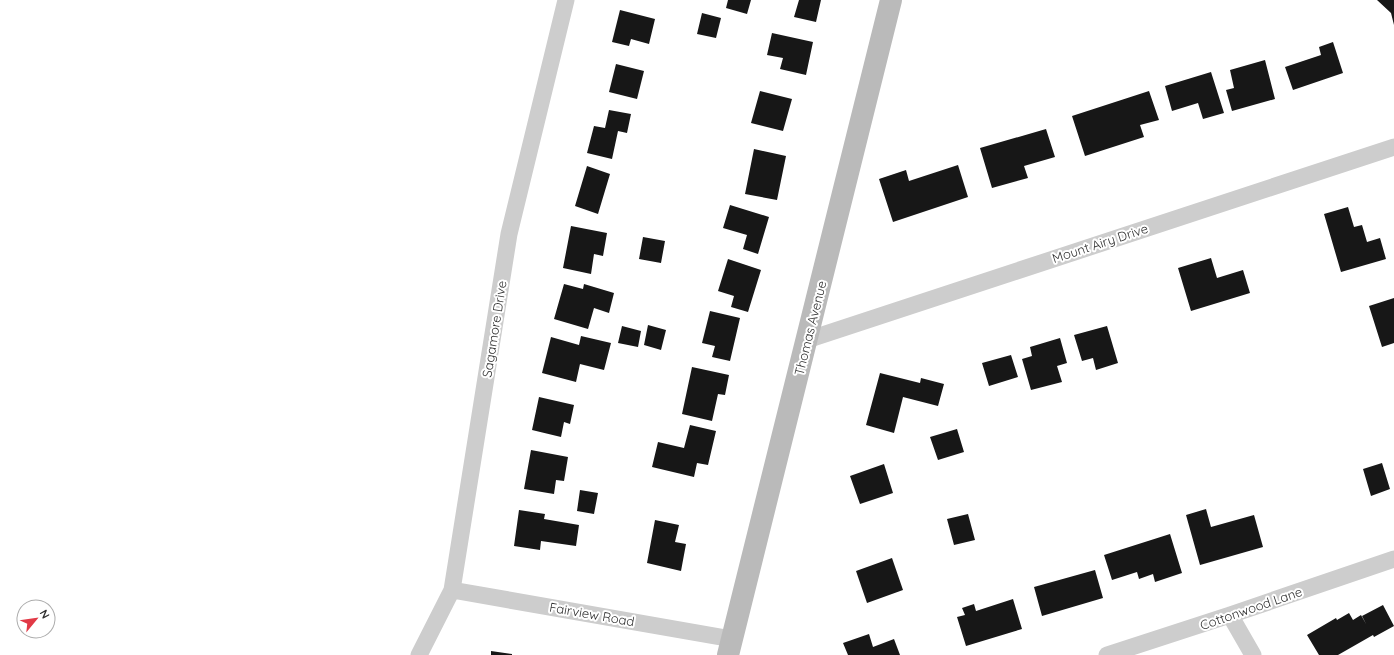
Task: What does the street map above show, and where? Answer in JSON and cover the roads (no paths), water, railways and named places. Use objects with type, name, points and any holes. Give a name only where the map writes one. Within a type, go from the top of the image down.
[{"type":"main road","name":"Thomas Avenue","points":[[730,647],[891,0]]},
{"type":"street","name":"Sagamore Drive","points":[[419,655],[452,590],[509,234],[566,0]]},
{"type":"street","name":"Mount Airy Drive","points":[[807,340],[1394,147]]},
{"type":"street","name":"Cottonwood Lane","points":[[1107,655],[1230,616],[1394,559]]},
{"type":"street","name":"Fairview Road","points":[[452,590],[730,647]]},
{"type":"street","points":[[1230,616],[1253,655]]}]
